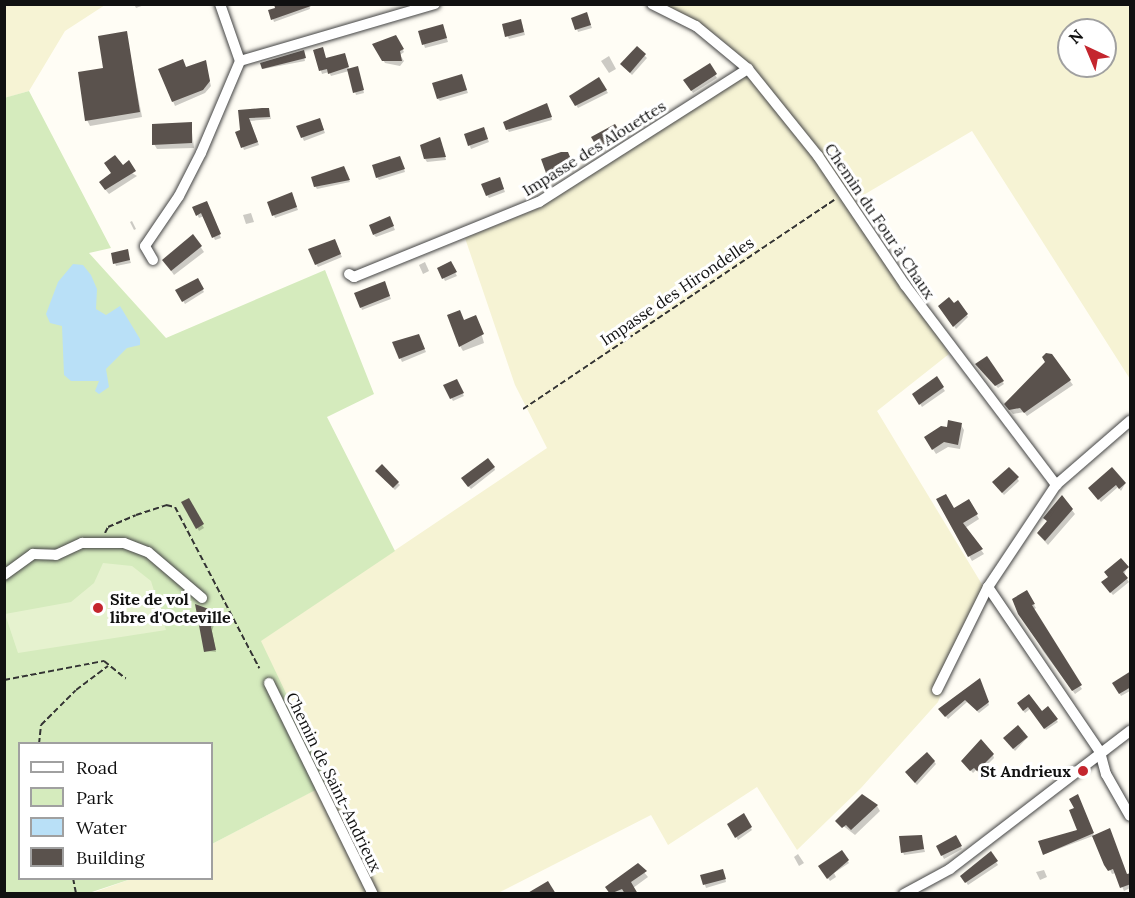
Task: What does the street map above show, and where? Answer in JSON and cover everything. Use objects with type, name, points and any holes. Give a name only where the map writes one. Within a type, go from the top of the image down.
[{"type":"street","points":[[153,260],[145,246],[179,196],[201,153],[240,61],[220,4]]},
{"type":"street","points":[[240,61],[435,4]]},
{"type":"street","name":"Chemin du Four à Chaux","points":[[652,4],[696,26],[748,69],[844,193],[957,357],[1056,485]]},
{"type":"street","name":"Impasse des Alouettes","points":[[349,274],[354,277],[539,202],[748,69]]},
{"type":"street","points":[[938,690],[988,587],[1056,485],[1131,421]]},
{"type":"street","points":[[4,575],[33,554],[56,555],[82,543],[137,546],[202,598]]},
{"type":"street","points":[[988,587],[1100,753],[1106,774],[1131,816]]},
{"type":"street","name":"Chemin de Saint-Andrieux","points":[[269,684],[373,894]]},
{"type":"street","points":[[904,894],[958,863],[1131,731]]},
{"type":"path","name":"Impasse des Hirondelles","points":[[523,410],[844,193]]},
{"type":"path","points":[[102,545],[108,527],[166,505],[176,507],[259,668]]},
{"type":"path","points":[[4,680],[104,661],[126,679]]},
{"type":"path","points":[[39,742],[42,725],[76,690],[109,665]]},
{"type":"shaded area","points":[[5,5],[105,5],[65,31],[29,91],[5,98]]},
{"type":"shaded area","points":[[665,5],[1130,5],[1130,379],[972,131],[855,200],[949,354],[877,411],[983,586],[938,702],[861,788],[797,850],[757,787],[668,845],[651,815],[498,893],[89,894],[128,880],[213,880],[213,843],[328,783],[260,641],[547,448],[515,385],[465,238],[539,208],[755,69],[715,34]]},
{"type":"green space","points":[[29,91],[111,248],[89,253],[166,338],[325,270],[374,394],[327,417],[395,551],[261,641],[329,783],[213,843],[213,742],[18,742],[18,880],[128,880],[89,893],[5,894],[4,98]]},
{"type":"green space","name":"Site de vol libre d'Octeville","points":[[103,563],[132,566],[151,581],[166,630],[18,653],[5,614],[71,602],[94,583]]},
{"type":"water","points":[[73,264],[83,265],[91,275],[97,289],[96,309],[106,315],[120,306],[140,339],[140,345],[127,348],[106,369],[109,387],[99,394],[95,391],[99,381],[71,381],[64,375],[62,326],[50,323],[46,314],[58,282]]},
{"type":"building","points":[[274,4],[311,4],[311,6],[271,20],[268,10],[275,8]]},
{"type":"building","points":[[587,12],[591,25],[575,30],[571,18]]},
{"type":"building","points":[[521,19],[524,32],[505,37],[502,24]]},
{"type":"building","points":[[443,24],[447,38],[422,45],[418,31]]},
{"type":"building","points":[[127,31],[140,112],[85,121],[78,72],[103,68],[98,36]]},
{"type":"building","points":[[396,35],[404,49],[400,51],[402,61],[382,61],[372,44]]},
{"type":"building","points":[[637,46],[646,54],[630,73],[620,64]]},
{"type":"building","points":[[323,47],[326,58],[345,53],[349,67],[328,74],[327,69],[319,71],[313,50]]},
{"type":"building","points":[[304,50],[306,58],[262,69],[260,63]]},
{"type":"building","points":[[183,59],[186,67],[206,60],[210,81],[203,90],[172,102],[158,69]]},
{"type":"building","points":[[710,63],[717,74],[691,91],[683,80]]},
{"type":"building","points":[[358,66],[364,90],[353,93],[347,69]]},
{"type":"building","points":[[462,74],[467,90],[437,99],[432,83]]},
{"type":"building","points":[[599,77],[607,90],[575,106],[569,96]]},
{"type":"building","points":[[547,103],[552,117],[506,130],[503,122]]},
{"type":"building","points":[[269,108],[270,117],[249,118],[258,142],[241,148],[235,132],[240,130],[238,110]]},
{"type":"building","points":[[320,118],[324,130],[301,138],[296,126]]},
{"type":"building","points":[[192,122],[192,143],[152,145],[152,124]]},
{"type":"building","points":[[615,124],[622,135],[598,149],[591,137]]},
{"type":"building","points":[[484,127],[488,139],[468,146],[464,134]]},
{"type":"building","points":[[440,137],[446,157],[424,159],[420,145]]},
{"type":"building","points":[[568,152],[572,162],[546,173],[541,159]]},
{"type":"building","points":[[115,155],[123,165],[129,160],[136,171],[105,190],[99,182],[111,173],[104,163]]},
{"type":"building","points":[[400,156],[405,169],[376,178],[372,165]]},
{"type":"building","points":[[344,166],[350,180],[314,187],[311,177]]},
{"type":"building","points":[[500,177],[504,189],[486,196],[481,184]]},
{"type":"building","points":[[292,192],[297,207],[272,216],[267,202]]},
{"type":"building","points":[[207,201],[221,234],[212,238],[201,213],[196,216],[192,207]]},
{"type":"building","points":[[390,216],[394,226],[373,235],[369,225]]},
{"type":"building","points":[[193,234],[202,246],[171,271],[162,260]]},
{"type":"building","points":[[335,239],[341,254],[315,265],[308,249]]},
{"type":"building","points":[[128,249],[130,260],[113,264],[111,253]]},
{"type":"building","points":[[451,261],[457,272],[442,279],[437,268]]},
{"type":"building","points":[[198,278],[204,289],[182,302],[175,290]]},
{"type":"building","points":[[385,281],[390,296],[360,308],[354,293]]},
{"type":"building","points":[[949,297],[954,303],[958,300],[968,314],[953,327],[938,306]]},
{"type":"building","points":[[460,310],[464,320],[476,315],[484,334],[459,347],[447,315]]},
{"type":"building","points":[[419,334],[425,349],[399,359],[392,342]]},
{"type":"building","points":[[1046,353],[1052,354],[1071,380],[1024,413],[1020,408],[1009,410],[1004,404],[1045,362],[1042,357]]},
{"type":"building","points":[[987,356],[1004,381],[995,386],[975,364]]},
{"type":"building","points":[[937,376],[944,387],[919,405],[912,394]]},
{"type":"building","points":[[457,379],[464,393],[450,399],[443,385]]},
{"type":"building","points":[[948,420],[962,423],[958,445],[944,442],[932,450],[924,437],[941,426],[947,427]]},
{"type":"building","points":[[488,458],[495,467],[468,487],[461,478]]},
{"type":"building","points":[[382,464],[399,482],[393,488],[375,471]]},
{"type":"building","points":[[1009,467],[1019,477],[1002,493],[992,482]]},
{"type":"building","points":[[1112,467],[1126,483],[1119,489],[1116,485],[1098,500],[1088,488]]},
{"type":"building","points":[[946,494],[954,508],[969,499],[978,514],[963,523],[983,549],[968,557],[936,499]]},
{"type":"building","points":[[1062,495],[1073,509],[1045,541],[1037,533],[1047,521],[1043,518]]},
{"type":"building","points":[[189,498],[204,524],[196,529],[181,502]]},
{"type":"building","points":[[1121,558],[1129,567],[1123,572],[1128,578],[1110,593],[1101,582],[1108,577],[1104,572]]},
{"type":"building","points":[[1027,590],[1035,604],[1032,605],[1082,685],[1072,691],[1018,614],[1012,599]]},
{"type":"building","points":[[195,604],[217,612],[211,627],[216,650],[204,652]]},
{"type":"building","points":[[1131,671],[1131,687],[1119,694],[1112,683]]},
{"type":"building","points":[[980,678],[989,702],[977,711],[965,700],[945,717],[938,709]]},
{"type":"building","points":[[1029,694],[1042,711],[1048,706],[1058,719],[1044,729],[1028,707],[1023,711],[1017,703]]},
{"type":"building","points":[[1018,725],[1028,737],[1013,749],[1003,738]]},
{"type":"building","points":[[981,739],[994,754],[977,771],[974,768],[970,771],[961,761]]},
{"type":"building","points":[[927,752],[935,761],[915,783],[905,772]]},
{"type":"building","points":[[862,794],[878,805],[851,830],[846,825],[842,828],[835,821]]},
{"type":"building","points":[[1078,794],[1094,833],[1043,855],[1038,841],[1077,830],[1069,810],[1074,808],[1069,799]]},
{"type":"building","points":[[744,813],[752,827],[735,838],[727,824]]},
{"type":"building","points":[[1110,828],[1127,874],[1131,873],[1131,884],[1120,888],[1113,869],[1108,871],[1104,865],[1092,836]]},
{"type":"building","points":[[922,835],[924,849],[901,853],[899,836]]},
{"type":"building","points":[[956,835],[962,846],[941,856],[936,846]]},
{"type":"building","points":[[842,850],[849,860],[827,879],[818,866]]},
{"type":"building","points":[[991,851],[998,861],[965,883],[960,876]]},
{"type":"building","points":[[638,863],[647,871],[631,882],[638,894],[625,894],[622,889],[610,894],[605,887]]},
{"type":"building","points":[[723,869],[726,879],[703,885],[700,875]]},
{"type":"building","points":[[548,881],[556,894],[526,894]]},
{"type":"place","name":"Site de vol libre d'Octeville","points":[[98,608]]},
{"type":"place","name":"St Andrieux","points":[[1083,771]]}]
